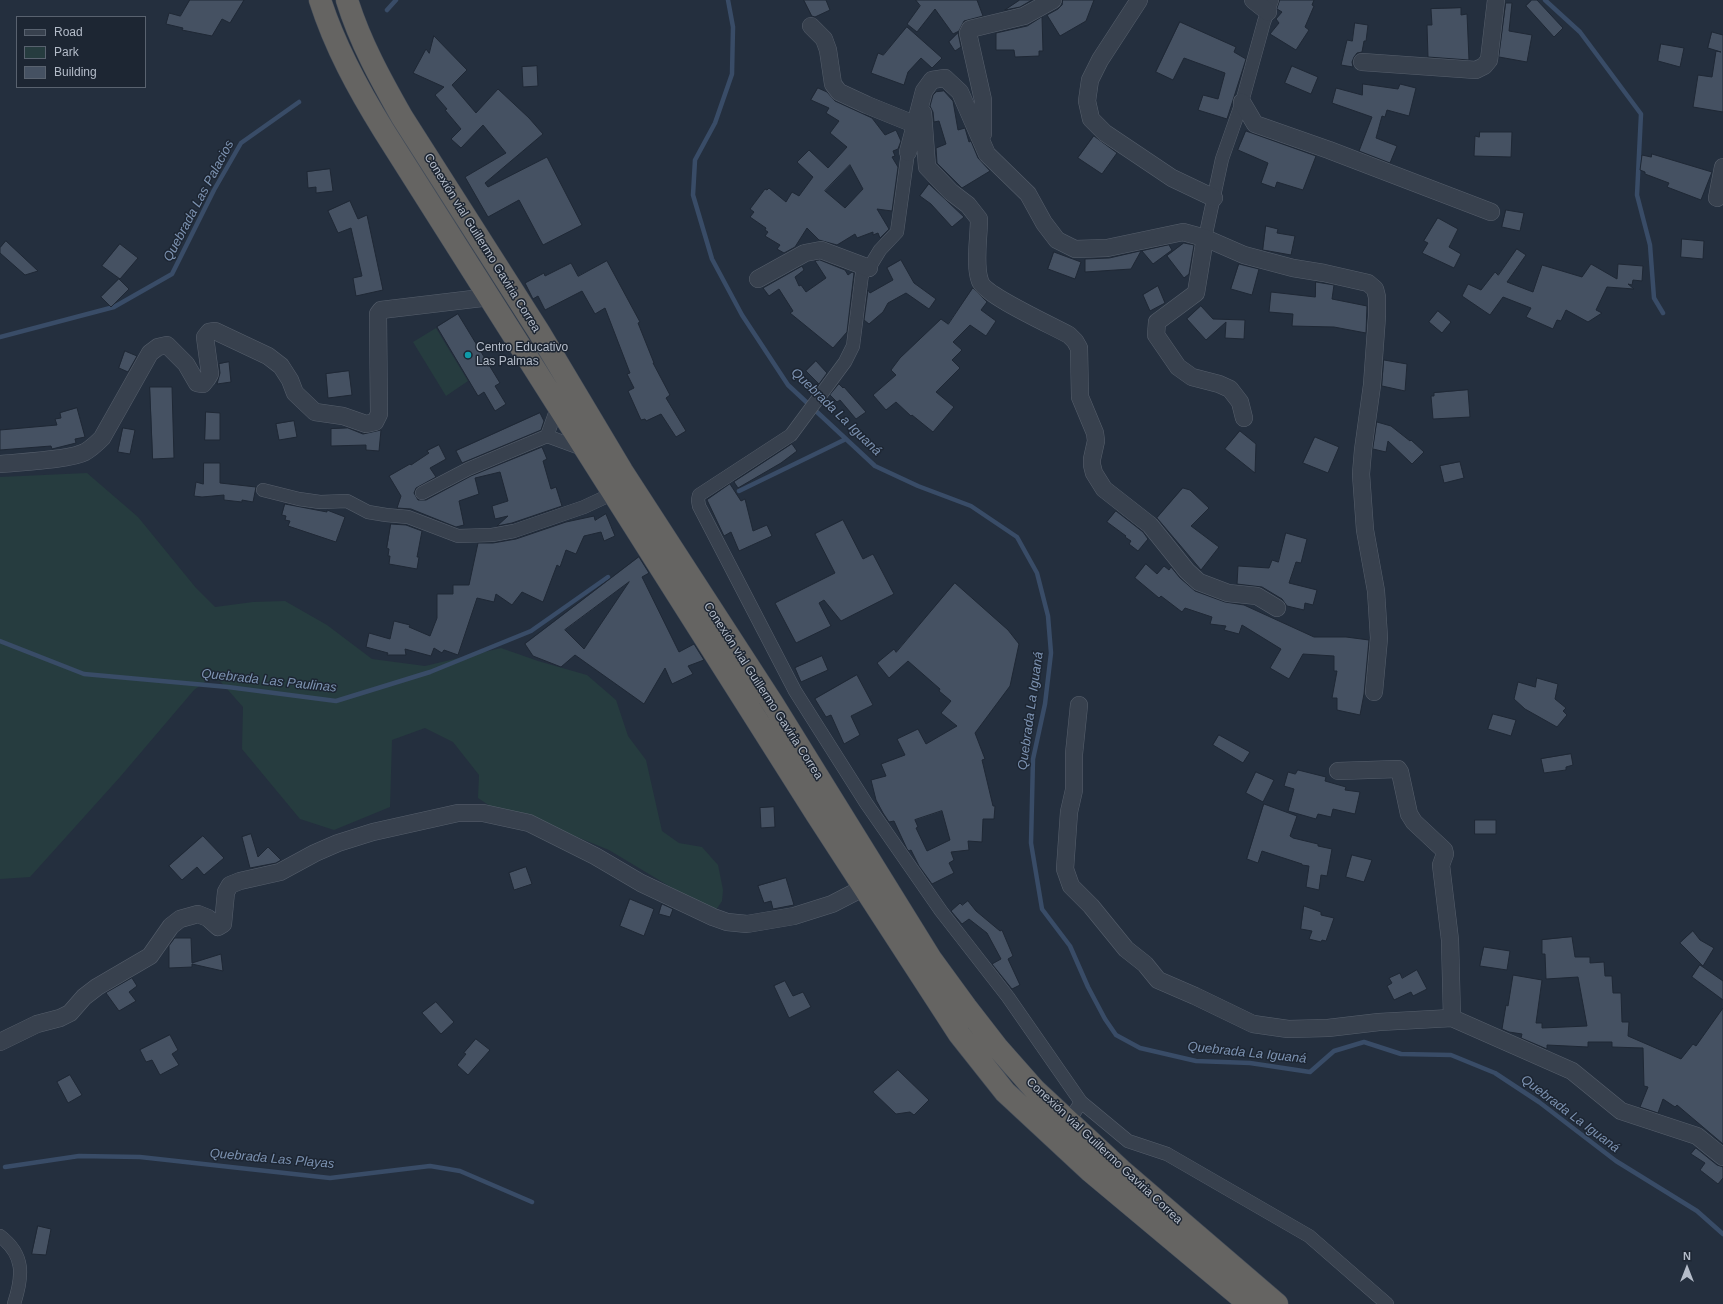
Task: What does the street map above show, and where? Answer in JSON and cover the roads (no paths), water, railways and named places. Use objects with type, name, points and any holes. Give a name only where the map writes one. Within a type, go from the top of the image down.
[{"type":"highway","name":"Conexión vial Guillermo Gaviria Correa","points":[[320,0],[340,51],[360,92],[817,815],[959,1034],[1005,1092],[1090,1171],[1249,1304]]},
{"type":"highway","name":"Conexión vial Guillermo Gaviria Correa","points":[[347,0],[366,50],[402,118],[539,332],[622,471],[772,704],[931,959],[997,1047],[1035,1090],[1121,1170],[1277,1304]]},
{"type":"street","points":[[1139,0],[1100,60],[1090,80],[1087,101],[1091,119],[1105,133],[1172,178],[1214,198]]},
{"type":"street","points":[[1244,418],[1240,402],[1230,390],[1219,384],[1192,377],[1178,367],[1156,335],[1157,322],[1196,292],[1205,238],[1222,159],[1242,102],[1270,6],[1253,0]]},
{"type":"street","points":[[1362,62],[1476,70],[1484,66],[1489,60],[1496,0]]},
{"type":"street","points":[[983,146],[983,100],[968,33],[970,29],[977,26],[1024,16],[1046,2]]},
{"type":"street","points":[[811,26],[824,39],[828,50],[833,84],[839,92],[914,124]]},
{"type":"street","points":[[1374,692],[1379,638],[1376,592],[1365,530],[1362,474],[1363,450],[1372,384],[1377,316],[1376,289],[1368,283],[1293,268],[1244,255],[1205,238],[1183,232],[1106,248],[1075,249],[1057,240],[1044,222],[1028,194],[987,154],[973,118],[960,92],[945,78],[932,80],[924,91],[914,124],[908,152],[897,232],[880,250],[869,268],[862,274],[853,346],[845,362],[791,435],[699,495],[699,506],[795,691],[866,803],[940,911],[1008,997],[1081,1102],[1128,1140],[1167,1154],[1309,1236],[1387,1304]]},
{"type":"street","points":[[922,101],[927,167],[951,192],[968,205],[979,219],[978,267],[980,282],[991,294],[1069,335],[1075,341],[1078,348],[1080,397],[1096,433],[1092,465],[1094,473],[1104,489],[1150,525],[1187,571],[1199,582],[1228,593],[1257,596],[1277,608]]},
{"type":"street","points":[[1242,102],[1255,124],[1329,150],[1491,212]]},
{"type":"street","points":[[1717,198],[1723,167]]},
{"type":"street","points":[[758,280],[805,253],[821,250],[869,268]]},
{"type":"street","points":[[0,464],[69,456],[84,452],[96,444],[102,438],[150,353],[158,347],[167,345],[176,352],[186,364],[197,383],[203,384],[210,374],[205,337],[209,332],[214,331],[268,356],[281,366],[290,380],[295,393],[316,412],[343,416],[366,424],[375,422],[379,414],[378,314],[381,310],[490,297]]},
{"type":"street","points":[[547,436],[558,405]]},
{"type":"street","points":[[422,493],[468,469],[547,436],[587,451]]},
{"type":"street","points":[[263,490],[298,499],[320,502],[347,501],[368,512],[408,517],[458,536],[492,535],[514,531],[584,507],[614,493]]},
{"type":"street","points":[[1078,705],[1074,754],[1074,790],[1069,812],[1065,869],[1071,886],[1091,906],[1126,949],[1145,964],[1158,980],[1253,1024],[1288,1029],[1328,1028],[1379,1022],[1452,1018],[1572,1071],[1621,1111],[1697,1136],[1723,1157]]},
{"type":"street","points":[[1338,771],[1398,769],[1400,772],[1409,814],[1414,822],[1444,850],[1445,854],[1441,865],[1450,940],[1452,1018]]},
{"type":"street","points":[[0,1042],[37,1024],[60,1018],[70,1013],[84,997],[97,987],[150,956],[171,926],[180,919],[198,914],[214,922],[218,927],[221,926],[223,924],[226,892],[230,886],[240,881],[280,872],[315,853],[338,843],[373,832],[458,813],[483,813],[529,823],[595,856],[641,883],[713,917],[727,922],[748,924],[794,916],[832,904],[865,887]]},
{"type":"street","points":[[1069,1121],[1081,1102]]},
{"type":"street","points":[[0,1236],[9,1243],[16,1253],[20,1267],[21,1284],[14,1304]]},
{"type":"waterway","name":"Quebrada Las Palacios","points":[[387,10],[396,0]]},
{"type":"waterway","name":"Quebrada La Iguaná","points":[[728,0],[733,27],[732,74],[715,123],[695,160],[693,195],[712,259],[742,315],[788,385],[875,466],[918,486],[971,506],[1017,537],[1037,573],[1048,616],[1051,653],[1045,704],[1033,759],[1031,843],[1042,909],[1070,946],[1088,987],[1105,1019],[1116,1035],[1140,1048],[1196,1061],[1250,1063],[1310,1072],[1334,1051],[1364,1042],[1401,1054],[1451,1055],[1495,1073],[1539,1102],[1616,1161],[1697,1211],[1723,1234]]},
{"type":"waterway","points":[[1545,0],[1580,32],[1641,114],[1637,195],[1650,245],[1654,298],[1663,313]]},
{"type":"waterway","name":"Quebrada Las Palacios","points":[[0,337],[114,307],[172,274],[214,190],[241,143],[299,102]]},
{"type":"waterway","name":"Quebrada Las Paulinas","points":[[739,491],[846,439]]},
{"type":"waterway","name":"Quebrada Las Paulinas","points":[[0,641],[84,674],[228,687],[336,701],[430,672],[531,631],[608,577]]},
{"type":"waterway","name":"Quebrada Las Playas","points":[[5,1167],[79,1156],[140,1157],[330,1178],[430,1166],[460,1171],[532,1202]]},
{"type":"place","name":"Centro Educativo Las Palmas","points":[[468,355]]}]
